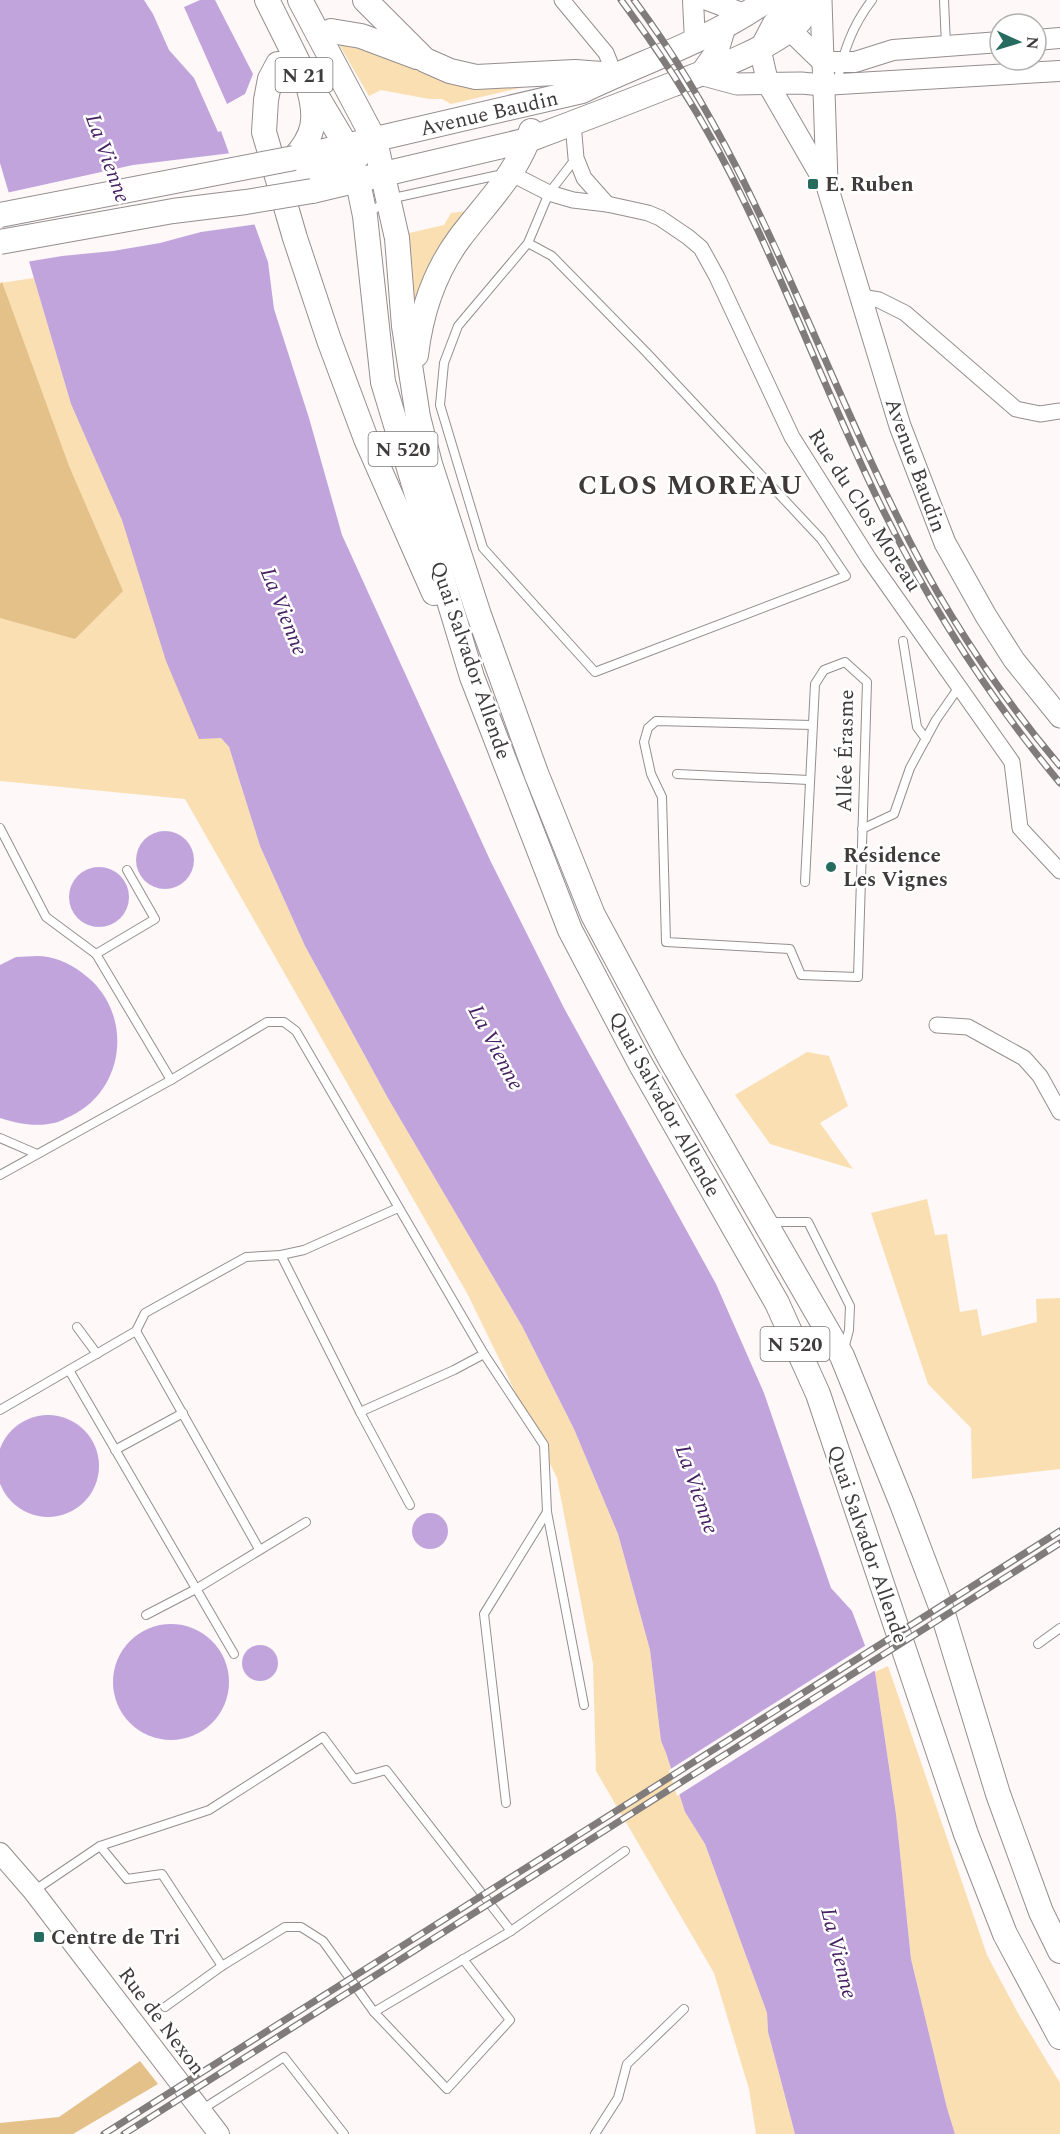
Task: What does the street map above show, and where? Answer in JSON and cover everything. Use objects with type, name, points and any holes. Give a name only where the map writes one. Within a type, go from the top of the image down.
[{"type":"main road","name":"N 21","points":[[267,0],[352,163]]},
{"type":"main road","name":"N 21","points":[[300,0],[375,141]]},
{"type":"main road","points":[[365,0],[425,60]]},
{"type":"main road","name":"Avenue Baudin","points":[[767,0],[726,12],[695,42],[615,75],[582,92],[375,141],[352,163],[383,174],[528,140],[760,49],[768,84],[827,186],[900,426],[945,543],[1014,660],[1060,717]]},
{"type":"main road","points":[[782,27],[793,0]]},
{"type":"main road","points":[[760,49],[782,27],[803,17],[815,0]]},
{"type":"main road","name":"Avenue Baudin","points":[[821,0],[832,62],[827,186]]},
{"type":"main road","points":[[830,86],[801,83],[737,84],[700,74],[719,47],[726,12],[782,27],[832,62]]},
{"type":"main road","points":[[331,31],[361,36],[450,71],[476,77],[574,72],[615,75]]},
{"type":"main road","points":[[278,64],[270,79],[264,132],[295,238],[329,340],[366,439],[472,677]]},
{"type":"main road","points":[[306,164],[315,120],[315,110],[307,80]]},
{"type":"main road","points":[[412,381],[420,325],[428,298],[440,271],[458,241],[510,173],[528,140],[540,102]]},
{"type":"main road","points":[[510,173],[567,126]]},
{"type":"main road","name":"Quai Salvador Allende","points":[[375,141],[397,238],[404,326],[418,417],[430,464],[478,615],[536,772],[593,915],[671,1060],[842,1356],[940,1604],[998,1794],[1041,1912],[1060,1951]]},
{"type":"main road","points":[[0,215],[306,164],[352,163]]},
{"type":"main road","points":[[0,242],[173,210],[246,202],[306,164],[352,163]]},
{"type":"main road","name":"Quai Salvador Allende","points":[[352,163],[364,216],[383,382],[472,677],[570,930],[640,1064],[777,1303],[818,1394],[966,1834],[1005,1934],[1060,2037]]},
{"type":"street","points":[[562,0],[606,53],[615,75]]},
{"type":"street","points":[[693,0],[695,42]]},
{"type":"street","points":[[832,62],[865,60],[893,50],[988,43]]},
{"type":"street","points":[[830,86],[1060,71]]},
{"type":"street","points":[[567,126],[584,178],[607,204]]},
{"type":"street","name":"Rue du Clos Moreau","points":[[510,173],[549,193],[573,200],[607,204],[648,213],[660,218],[701,248],[717,277],[792,437],[869,559],[1012,762],[1020,828],[1060,871]]},
{"type":"street","points":[[861,297],[879,300],[905,313],[1016,409],[1040,414],[1060,411]]},
{"type":"street","points":[[937,1025],[968,1027],[1024,1058],[1040,1076],[1060,1112]]},
{"type":"street","name":"Rue de Nexon","points":[[0,1853],[33,1891],[219,2134]]},
{"type":"lane","points":[[832,62],[860,15],[872,0]]},
{"type":"lane","points":[[944,0],[946,45]]},
{"type":"lane","points":[[528,243],[552,256],[646,352],[821,539],[846,576],[595,672],[483,548],[440,405],[444,363],[458,326],[528,243],[549,193],[576,158]]},
{"type":"lane","points":[[364,216],[389,199],[510,173]]},
{"type":"lane","points":[[903,641],[917,728],[926,739]]},
{"type":"lane","name":"Allée Érasme","points":[[805,882],[815,684],[824,670],[845,662],[867,682],[858,977],[801,975],[790,949],[666,942],[662,797],[651,774],[644,742],[648,729],[656,721],[812,725]]},
{"type":"lane","points":[[862,830],[894,814],[910,768],[959,687]]},
{"type":"lane","points":[[676,774],[809,780]]},
{"type":"lane","points":[[0,828],[46,917],[96,954],[171,1080]]},
{"type":"lane","points":[[96,954],[155,919],[127,870]]},
{"type":"lane","points":[[0,1174],[171,1080],[267,1022],[284,1022],[296,1031],[484,1354],[544,1445],[547,1512],[584,1705]]},
{"type":"lane","points":[[0,1138],[37,1154]]},
{"type":"lane","points":[[0,1410],[136,1331],[145,1313],[246,1257],[282,1255],[304,1250],[398,1208]]},
{"type":"lane","points":[[764,1222],[808,1222],[850,1306],[849,1330],[842,1356]]},
{"type":"lane","points":[[282,1255],[360,1412],[410,1505]]},
{"type":"lane","points":[[76,1327],[97,1354]]},
{"type":"lane","points":[[136,1331],[259,1549]]},
{"type":"lane","points":[[360,1412],[484,1354]]},
{"type":"lane","points":[[69,1370],[234,1654]]},
{"type":"lane","points":[[115,1450],[183,1413]]},
{"type":"lane","points":[[506,1803],[484,1614],[547,1512]]},
{"type":"lane","points":[[146,1615],[196,1589],[306,1522]]},
{"type":"lane","points":[[1038,1644],[1060,1629]]},
{"type":"lane","points":[[33,1891],[100,1846],[209,1810],[323,1737],[354,1779],[386,1770],[511,1931]]},
{"type":"lane","points":[[100,1846],[127,1879],[162,1874],[222,1966]]},
{"type":"lane","points":[[374,2012],[511,1931],[625,1851]]},
{"type":"lane","points":[[165,2007],[222,1966],[285,1927],[301,1927],[323,1941],[374,2012],[447,2089],[510,2020],[463,1959]]},
{"type":"lane","points":[[595,2134],[618,2098],[627,2064],[684,2009]]},
{"type":"lane","points":[[201,2111],[284,2057],[344,2134]]},
{"type":"shaded area","points":[[337,41],[541,83],[451,104],[442,99],[429,99],[381,90],[369,96]]},
{"type":"shaded area","points":[[467,211],[436,252],[413,311],[405,234],[444,225],[451,213]]},
{"type":"shaded area","points":[[34,278],[71,404],[221,738],[229,747],[260,846],[305,946],[389,1100],[522,1326],[574,1429],[618,1534],[650,1650],[661,1741],[685,1812],[705,1844],[767,2013],[768,2032],[795,2134],[756,2134],[749,2089],[714,1973],[596,1771],[593,1664],[557,1478],[468,1295],[185,799],[0,781],[0,283]]},
{"type":"shaded area","points":[[2,282],[69,466],[123,591],[75,639],[0,618],[0,284]]},
{"type":"shaded area","points":[[807,1052],[829,1056],[848,1106],[820,1123],[853,1169],[770,1144],[735,1095]]},
{"type":"shaded area","points":[[927,1199],[935,1235],[947,1234],[960,1312],[977,1309],[982,1336],[1037,1322],[1036,1299],[1060,1298],[1060,1469],[972,1479],[971,1428],[928,1384],[871,1213]]},
{"type":"shaded area","points":[[888,1666],[987,1955],[1019,2015],[1060,2083],[1060,2134],[955,2134],[911,1959],[896,1814],[875,1672]]},
{"type":"shaded area","points":[[140,2061],[158,2084],[73,2134],[0,2134],[0,2123],[59,2117]]},
{"type":"water","name":"La Vienne","points":[[0,0],[144,0],[169,50],[194,78],[218,132],[221,131],[268,262],[274,309],[309,418],[342,535],[490,860],[564,1008],[716,1284],[764,1393],[831,1588],[852,1611],[875,1672],[896,1814],[911,1959],[955,2134],[795,2134],[768,2032],[767,2013],[705,1844],[685,1812],[661,1741],[650,1650],[618,1534],[574,1429],[522,1326],[389,1100],[305,946],[260,846],[229,747],[221,738],[199,739],[166,661],[122,520],[71,404],[0,163]]},
{"type":"water","points":[[200,0],[215,0],[253,74],[245,94],[227,104],[184,7]]},
{"type":"water","points":[[159,831],[171,831],[186,839],[194,854],[194,866],[186,881],[171,889],[159,889],[144,881],[136,866],[136,854],[144,839]]},
{"type":"water","points":[[99,867],[120,876],[129,897],[120,918],[99,927],[78,918],[69,897],[78,876]]},
{"type":"water","points":[[16,957],[48,957],[72,966],[92,981],[105,997],[113,1015],[117,1035],[116,1054],[111,1073],[102,1090],[89,1105],[56,1122],[40,1125],[0,1118],[0,965]]},
{"type":"water","points":[[48,1415],[77,1423],[91,1437],[99,1466],[91,1495],[77,1509],[48,1517],[19,1509],[5,1495],[-3,1466],[5,1437],[19,1423]]},
{"type":"water","points":[[430,1513],[443,1518],[448,1531],[443,1544],[430,1549],[417,1544],[412,1531],[417,1518]]},
{"type":"water","points":[[171,1624],[193,1628],[212,1641],[225,1660],[229,1682],[225,1704],[212,1723],[193,1736],[171,1740],[149,1736],[130,1723],[117,1704],[113,1682],[117,1660],[130,1641],[149,1628]]},
{"type":"water","points":[[260,1645],[273,1650],[278,1663],[273,1676],[260,1681],[247,1676],[242,1663],[247,1650]]},
{"type":"pier","points":[[232,153],[257,224],[201,232],[160,243],[113,251],[26,262],[6,193],[133,165]]},
{"type":"pier","points":[[868,1644],[877,1669],[677,1796],[669,1770]]},
{"type":"railway","points":[[621,0],[673,74],[719,152],[763,240],[862,466],[921,582],[986,685],[1060,783]]},
{"type":"railway","points":[[634,0],[675,60],[746,186],[866,451],[932,582],[992,677],[1060,766]]},
{"type":"railway","points":[[104,2134],[1060,1531]]},
{"type":"railway","points":[[124,2134],[1060,1543]]},
{"type":"place","name":"E. Ruben","points":[[813,184]]},
{"type":"place","name":"Résidence Les Vignes","points":[[831,867]]},
{"type":"place","name":"Centre de Tri","points":[[39,1937]]},
{"type":"district","name":"CLOS MOREAU","points":[[691,485]]}]
